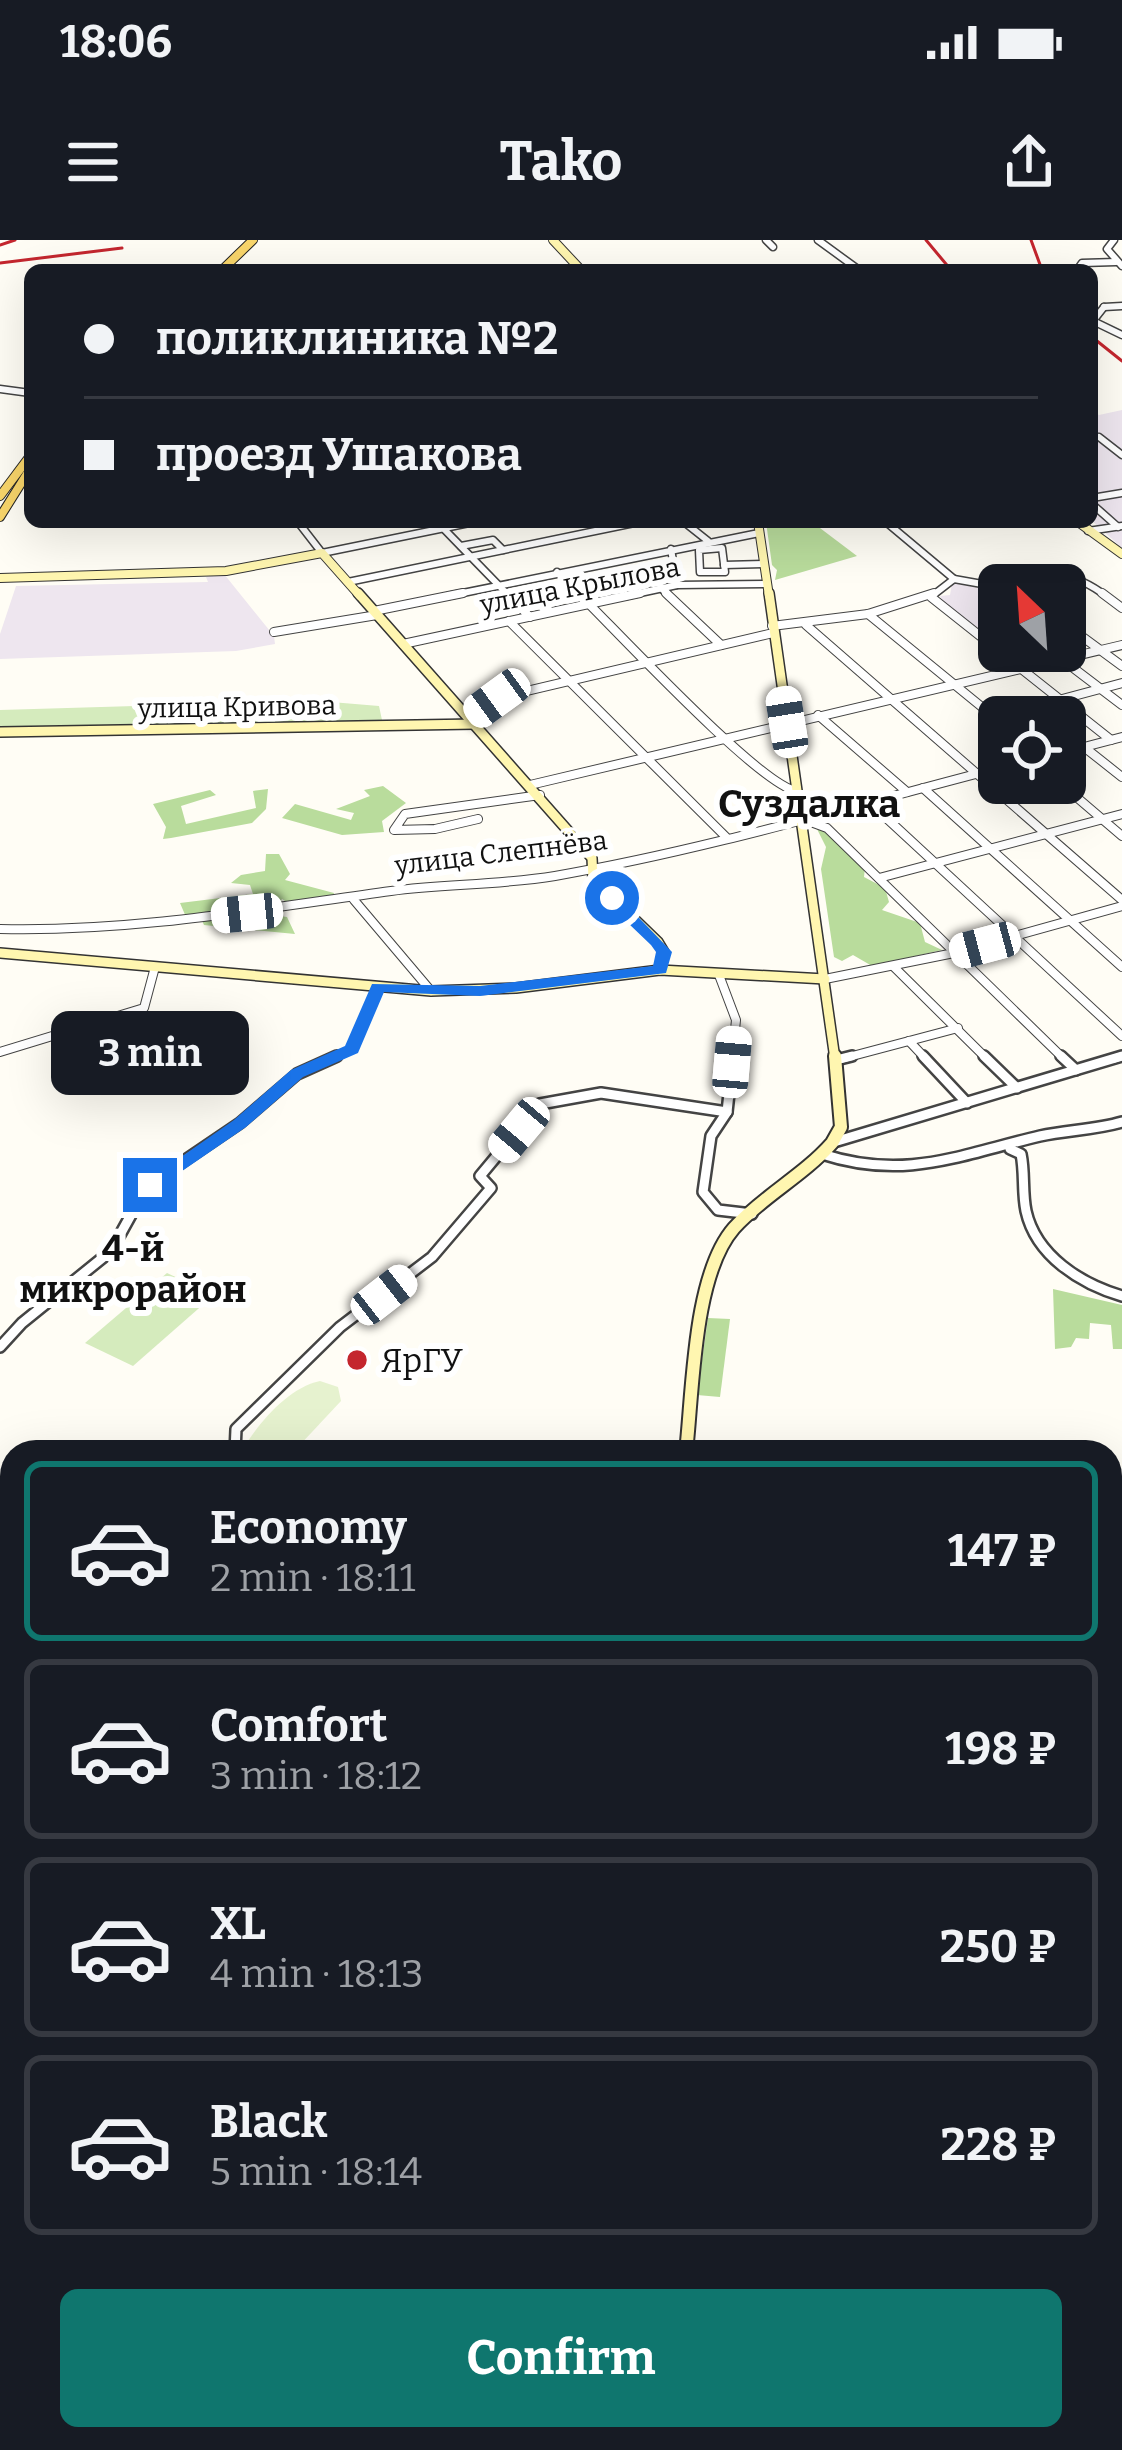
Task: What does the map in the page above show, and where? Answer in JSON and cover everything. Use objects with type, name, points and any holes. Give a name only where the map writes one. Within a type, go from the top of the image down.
[{"type":"main road","points":[[233,264],[258,240]]},
{"type":"main road","points":[[0,496],[24,463]]},
{"type":"main road","points":[[1,513],[24,478]]},
{"type":"street","points":[[553,240],[575,264]]},
{"type":"street","points":[[766,240],[773,247]]},
{"type":"street","points":[[818,240],[852,264]]},
{"type":"street","points":[[1114,240],[1107,247],[1120,264]]},
{"type":"street","points":[[1081,264],[1120,264]]},
{"type":"street","points":[[1099,437],[1122,455]]},
{"type":"street","points":[[1088,531],[1120,526]]},
{"type":"street","points":[[303,528],[592,859],[592,879],[658,942],[664,952],[660,970]]},
{"type":"street","points":[[418,528],[422,532]]},
{"type":"street","points":[[0,578],[226,572],[443,528],[530,616]]},
{"type":"street","points":[[348,582],[610,528]]},
{"type":"street","points":[[671,549],[676,581],[700,572],[725,572],[722,548],[704,544],[689,528]]},
{"type":"street","points":[[274,632],[704,544],[759,528],[836,1060],[842,1110],[834,1142]]},
{"type":"street","points":[[893,528],[954,579],[978,586]]},
{"type":"street","points":[[1085,528],[1122,554]]},
{"type":"street","points":[[460,546],[493,540],[503,550]]},
{"type":"street","points":[[700,572],[699,550],[704,544]]},
{"type":"street","points":[[724,565],[763,565]]},
{"type":"street","points":[[557,572],[724,736],[786,790],[797,791]]},
{"type":"street","name":"улица Кривова","points":[[0,732],[472,721],[497,698],[649,665],[772,630],[868,614],[931,597],[943,583],[954,579]]},
{"type":"street","name":"улица Крылова","points":[[404,644],[662,588],[676,581],[766,584]]},
{"type":"street","points":[[1086,582],[1122,608]]},
{"type":"street","points":[[662,588],[721,645]]},
{"type":"street","points":[[931,597],[978,635]]},
{"type":"street","points":[[868,614],[978,702]]},
{"type":"street","points":[[509,621],[726,837]]},
{"type":"street","points":[[0,953],[431,991],[515,988],[660,970],[825,979],[954,953],[1122,903],[806,625]]},
{"type":"street","points":[[1086,640],[1122,666]]},
{"type":"street","points":[[1086,653],[1122,645]]},
{"type":"street","points":[[530,784],[998,672]]},
{"type":"street","points":[[1024,672],[1056,696]]},
{"type":"street","points":[[1079,672],[1122,705]]},
{"type":"street","points":[[1072,696],[1122,683]]},
{"type":"street","points":[[818,715],[907,792]]},
{"type":"street","points":[[1086,720],[1111,740]]},
{"type":"street","points":[[1086,746],[1122,737]]},
{"type":"street","points":[[1086,749],[1122,778]]},
{"type":"street","name":"улица Слепнёва","points":[[0,929],[84,931],[591,869],[977,773]]},
{"type":"street","points":[[923,788],[1122,967]]},
{"type":"street","points":[[478,819],[435,829],[394,830],[405,814],[540,795]]},
{"type":"street","points":[[869,802],[1122,1036]]},
{"type":"street","points":[[1084,804],[1122,836]]},
{"type":"street","points":[[879,878],[1122,814]]},
{"type":"street","points":[[800,818],[827,828],[1076,1070]]},
{"type":"street","points":[[354,900],[431,991]]},
{"type":"street","points":[[0,1052],[144,1007],[155,967]]},
{"type":"street","points":[[895,967],[1017,1088]]},
{"type":"street","points":[[719,974],[736,1020],[727,1112],[711,1136],[704,1192],[718,1210],[752,1214]]},
{"type":"street","points":[[0,1347],[22,1323],[111,1251],[147,1186],[240,1124],[297,1074],[352,1049],[378,987]]},
{"type":"street","points":[[836,1060],[958,1028]]},
{"type":"street","points":[[909,1041],[968,1103]]},
{"type":"street","points":[[688,1440],[714,1261],[723,1242],[752,1214],[834,1142],[1122,1056]]},
{"type":"street","points":[[236,1440],[236,1429],[340,1328],[432,1257],[491,1188],[480,1176],[540,1105],[601,1093],[727,1112]]},
{"type":"street","points":[[822,1154],[845,1163],[903,1169],[1008,1148],[1060,1131],[1087,1131],[1122,1122]]},
{"type":"street","points":[[1008,1148],[1021,1154],[1026,1211],[1048,1250],[1097,1291],[1122,1296]]},
{"type":"shaded area","points":[[1122,410],[1122,547],[1098,526],[1099,415]]},
{"type":"shaded area","points":[[224,574],[274,636],[275,644],[236,651],[0,659],[0,634],[16,586],[208,582],[206,577]]},
{"type":"shaded area","points":[[952,583],[978,587],[978,628],[946,606],[940,596],[950,595]]},
{"type":"green space","points":[[767,528],[820,528],[857,556],[775,580],[777,570],[772,565]]},
{"type":"green space","points":[[319,701],[379,706],[382,720],[0,730],[0,710],[236,703],[237,708]]},
{"type":"green space","points":[[383,786],[406,803],[382,821],[384,832],[342,835],[282,818],[295,804],[351,820],[354,813],[336,809],[370,796],[364,790]]},
{"type":"green space","points":[[268,789],[266,809],[252,823],[163,839],[166,827],[153,804],[210,790],[216,795],[181,806],[186,824],[256,808],[253,791]]},
{"type":"green space","points":[[817,829],[865,867],[864,877],[885,888],[889,902],[882,910],[920,923],[925,942],[942,950],[872,966],[853,955],[842,961],[834,957],[821,869],[826,847]]},
{"type":"green space","points":[[266,854],[279,854],[290,874],[285,880],[334,893],[332,903],[291,905],[282,899],[272,915],[287,917],[295,934],[204,925],[200,916],[186,917],[180,903],[253,894],[250,885],[231,883],[241,875],[265,871]]},
{"type":"green space","points":[[167,1273],[214,1295],[133,1366],[85,1343]]},
{"type":"green space","points":[[1053,1289],[1122,1305],[1122,1349],[1113,1349],[1111,1325],[1090,1323],[1089,1339],[1076,1338],[1071,1347],[1055,1349]]},
{"type":"green space","points":[[708,1318],[730,1319],[720,1397],[697,1395]]},
{"type":"green space","points":[[320,1381],[338,1387],[341,1401],[304,1440],[249,1440],[270,1413]]},
{"type":"railway","points":[[0,245],[15,240]]},
{"type":"railway","points":[[926,240],[946,264]]},
{"type":"railway","points":[[1031,240],[1040,264]]},
{"type":"railway","points":[[0,263],[122,248]]},
{"type":"railway","points":[[1098,342],[1122,361]]},
{"type":"place","name":"ЯрГУ","points":[[357,1360]]},
{"type":"district","name":"Суздалка","points":[[809,803]]},
{"type":"district","name":"4-й микрорайон","points":[[133,1268]]},
{"type":"route","points":[[150,1185],[240,1124],[297,1074],[319,1060],[352,1049],[378,987],[480,991],[660,970],[664,952],[658,942],[612,898]]}]
